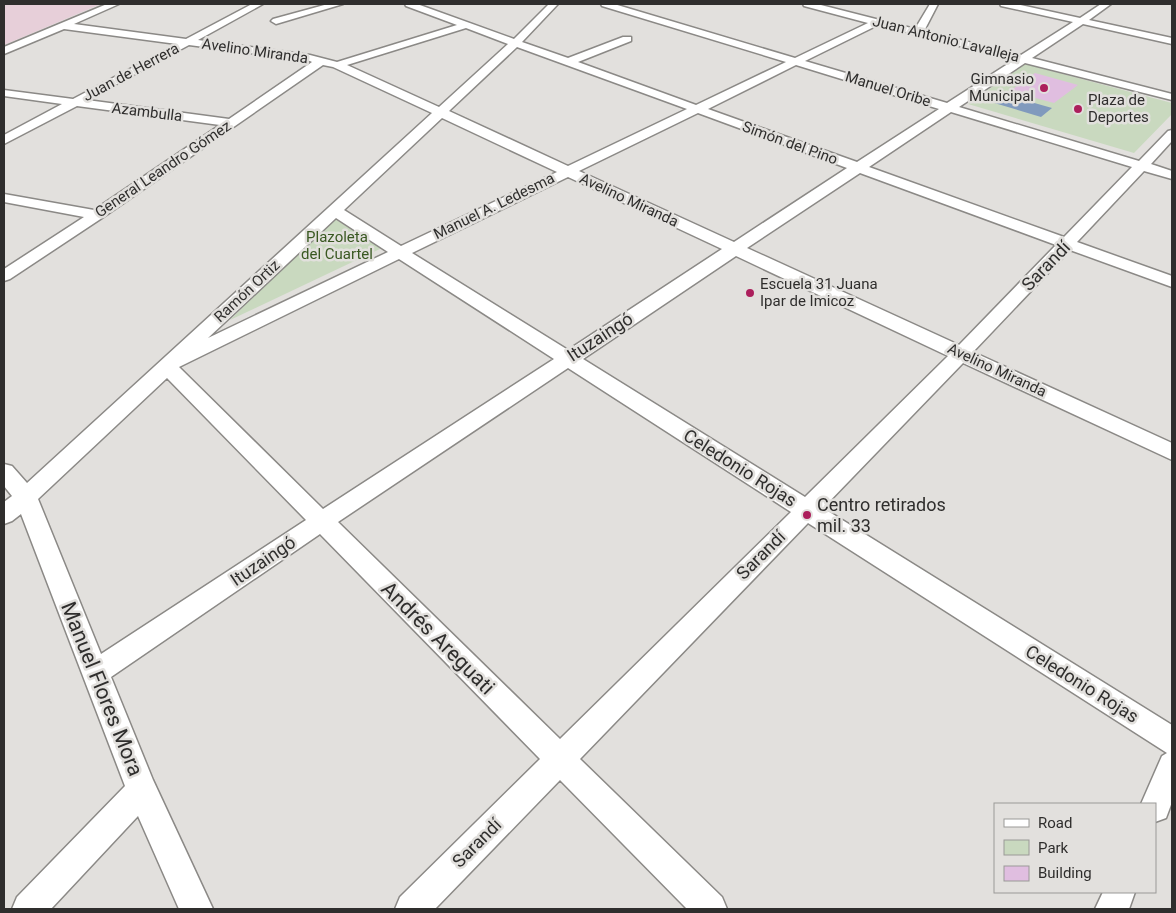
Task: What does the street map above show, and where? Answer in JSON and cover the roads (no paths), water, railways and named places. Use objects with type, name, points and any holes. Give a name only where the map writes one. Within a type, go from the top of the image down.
[{"type":"street","points":[[4,51],[114,4]]},
{"type":"street","name":"Juan de Herrera","points":[[4,140],[259,4]]},
{"type":"street","points":[[276,20],[338,4]]},
{"type":"street","name":"Simón del Pino","points":[[408,4],[1172,282]]},
{"type":"street","name":"Ramón Ortiz","points":[[4,515],[26,497],[515,43],[554,4]]},
{"type":"street","name":"Manuel Oribe","points":[[604,4],[1172,175]]},
{"type":"street","name":"Juan Antonio Lavalleja","points":[[807,4],[1172,97]]},
{"type":"street","points":[[918,32],[934,4]]},
{"type":"street","points":[[1004,4],[1172,41]]},
{"type":"street","name":"Ituzaingó","points":[[95,673],[948,107],[1107,4]]},
{"type":"street","name":"Manuel A. Ledesma","points":[[166,366],[877,22]]},
{"type":"street","points":[[336,66],[466,25]]},
{"type":"street","name":"Avelino Miranda","points":[[63,26],[310,58],[336,66],[440,112],[1172,452]]},
{"type":"street","points":[[568,62],[627,39]]},
{"type":"street","name":"General Leandro Gómez","points":[[4,276],[97,215],[321,61]]},
{"type":"street","name":"Azambulla","points":[[4,93],[232,123]]},
{"type":"street","name":"Sarandí","points":[[412,909],[961,354],[1172,134]]},
{"type":"street","points":[[4,198],[97,215]]},
{"type":"street","name":"Celedonio Rojas","points":[[333,210],[1172,741]]},
{"type":"street","name":"Andrés Areguati","points":[[166,366],[710,909]]},
{"type":"street","name":"Manuel Flores Mora","points":[[4,472],[26,497],[142,790],[196,909]]},
{"type":"street","points":[[1156,806],[1172,766]]},
{"type":"street","points":[[29,909],[142,790]]},
{"type":"street","points":[[1112,909],[1119,893]]},
{"type":"water","points":[[1003,94],[1052,108],[1041,117],[991,102]]},
{"type":"place","name":"Gimnasio Municipal","points":[[1044,88]]},
{"type":"place","name":"Plaza de Deportes","points":[[1078,109]]},
{"type":"place","name":"Escuela 31 Juana Ipar de Imicoz","points":[[750,293]]},
{"type":"place","name":"Centro retirados mil. 33","points":[[807,515]]},
{"type":"park label","name":"Plazoleta del Cuartel","points":[[337,246]]}]
